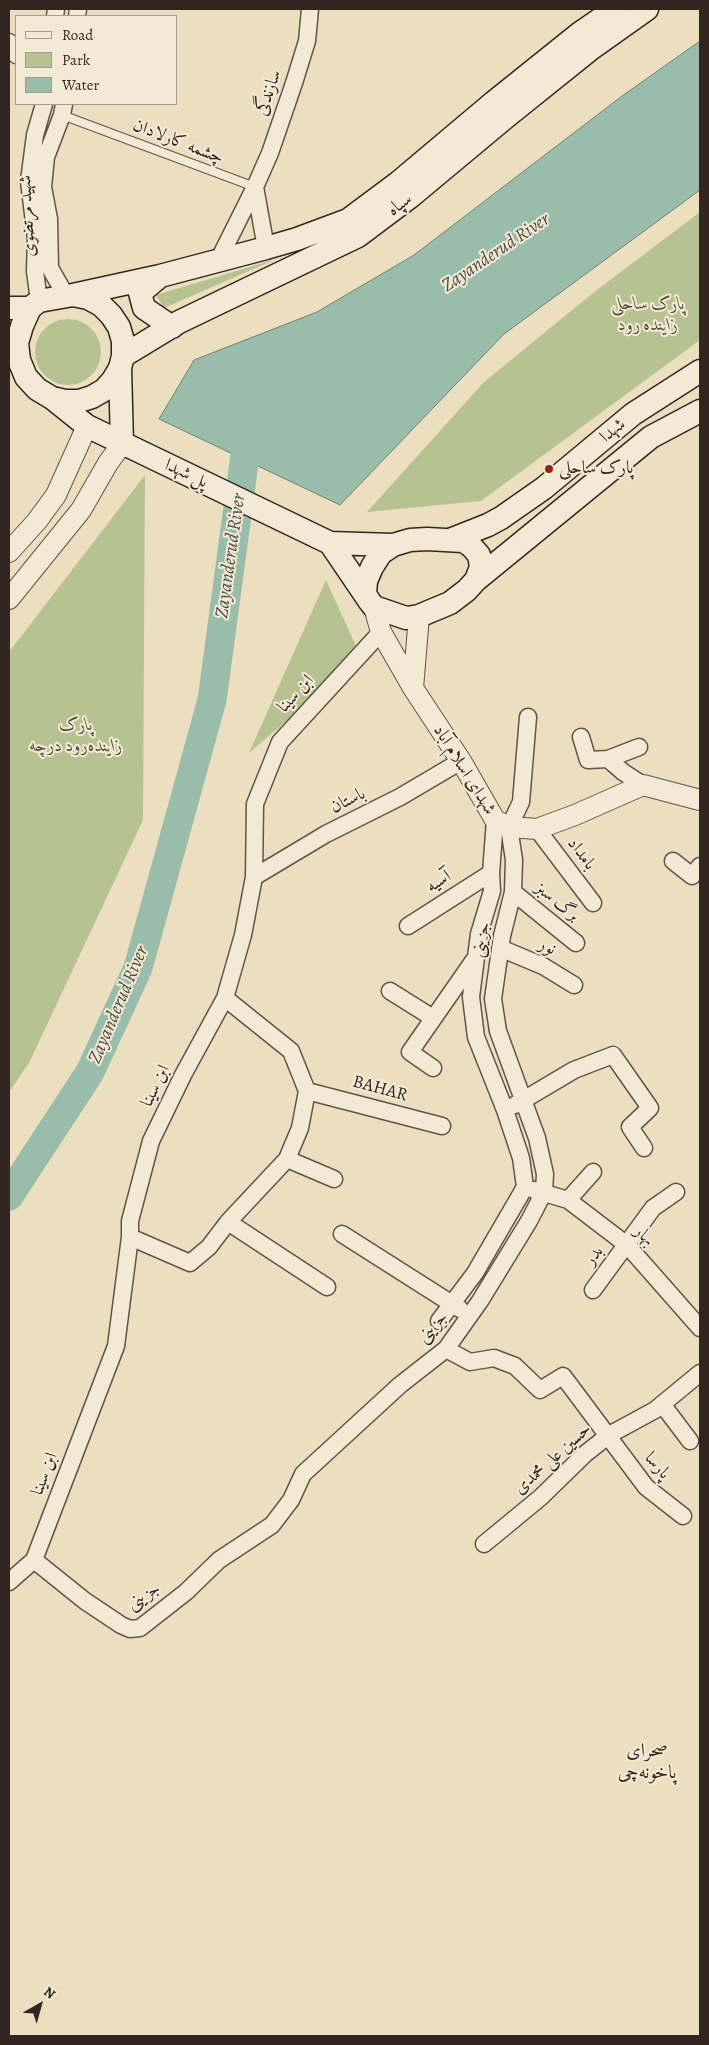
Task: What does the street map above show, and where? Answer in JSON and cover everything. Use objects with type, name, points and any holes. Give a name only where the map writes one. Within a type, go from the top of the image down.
[{"type":"main road","name":"سپاه","points":[[70,295],[160,276],[218,261],[297,239],[348,220],[399,182],[580,33],[615,9]]},
{"type":"main road","name":"سپاه","points":[[121,362],[172,327],[358,236],[410,197],[506,116],[592,48],[647,9]]},
{"type":"main road","points":[[160,276],[140,293],[144,308],[172,327]]},
{"type":"main road","points":[[121,362],[113,380],[104,390],[92,397],[65,401],[52,398],[18,376],[18,343],[26,306],[70,295],[88,298],[101,305],[112,315],[121,334],[122,444]]},
{"type":"main road","name":"شهدا","points":[[450,540],[488,526],[501,518],[544,488],[634,414],[700,371]]},
{"type":"main road","name":"پل شهدا","points":[[52,398],[87,426],[330,543]]},
{"type":"main road","name":"شهدا","points":[[476,580],[651,437],[700,410]]},
{"type":"main road","points":[[330,543],[370,600],[406,618],[419,616],[450,603],[467,590],[476,580],[480,567],[479,555],[471,546],[463,541],[427,538],[393,545],[381,553],[366,581],[370,600]]},
{"type":"main road","points":[[330,543],[393,545]]},
{"type":"street","name":"سازندگی","points":[[218,261],[270,153],[306,41],[310,9]]},
{"type":"street","points":[[9,42],[15,53]]},
{"type":"street","points":[[26,306],[35,271],[36,239],[29,181],[35,135],[42,106],[63,109]]},
{"type":"street","name":"شهيد مرتضوی","points":[[63,109],[46,157],[43,187],[49,219],[50,268],[70,295]]},
{"type":"street","points":[[255,187],[266,248]]},
{"type":"street","points":[[35,271],[44,276],[52,272]]},
{"type":"street","points":[[9,552],[37,521],[56,495],[87,426]]},
{"type":"street","points":[[9,599],[81,510],[108,463],[122,444]]},
{"type":"street","name":"شهدای اسلام آباد","points":[[370,600],[381,632],[413,688],[502,824],[537,829],[575,815],[642,785]]},
{"type":"street","points":[[413,688],[419,616]]},
{"type":"street","name":"ابن سینا","points":[[9,1582],[34,1560],[116,1346],[130,1237],[130,1221],[151,1141],[183,1075],[225,998],[244,936],[254,877],[255,804],[280,742],[381,632]]},
{"type":"street","points":[[439,1321],[475,1273],[526,1187],[521,1158],[505,1110],[476,1037],[470,997],[479,934],[492,891],[491,873],[502,824],[521,802],[528,717]]},
{"type":"street","points":[[581,737],[588,760],[608,759],[639,746]]},
{"type":"street","points":[[608,759],[642,785],[700,800]]},
{"type":"street","name":"باستان","points":[[254,877],[326,834],[400,797],[461,761]]},
{"type":"street","name":"جزینی","points":[[34,1560],[85,1601],[121,1625],[130,1629],[140,1628],[186,1592],[219,1560],[272,1525],[291,1500],[303,1474],[400,1385],[446,1349],[505,1262],[544,1192],[545,1174],[537,1138],[498,1031],[493,999],[500,948],[513,892],[514,860],[502,824]]},
{"type":"street","name":"بامداد","points":[[537,829],[593,902]]},
{"type":"street","points":[[673,861],[692,876],[700,866]]},
{"type":"street","name":"آسیه","points":[[408,926],[491,873]]},
{"type":"street","name":"برگ سبز","points":[[513,892],[576,943]]},
{"type":"street","name":"نور","points":[[500,948],[543,966],[574,985]]},
{"type":"street","points":[[433,1068],[410,1052],[475,959]]},
{"type":"street","points":[[390,991],[433,1018]]},
{"type":"street","points":[[130,1237],[190,1262],[209,1247],[228,1222],[287,1159],[300,1128],[307,1091],[291,1051],[225,998]]},
{"type":"street","points":[[476,1037],[498,1031]]},
{"type":"street","points":[[505,1110],[574,1070],[613,1056],[650,1108],[630,1127],[644,1148]]},
{"type":"street","name":"BAHAR","points":[[307,1091],[442,1126]]},
{"type":"street","points":[[287,1159],[334,1179]]},
{"type":"street","points":[[568,1200],[593,1172]]},
{"type":"street","name":"بهار","points":[[526,1187],[568,1200],[627,1245],[700,1328]]},
{"type":"street","name":"بدر","points":[[593,1290],[653,1208],[676,1192]]},
{"type":"street","points":[[228,1222],[327,1288]]},
{"type":"street","points":[[342,1234],[452,1303],[469,1316]]},
{"type":"street","name":"پارسا","points":[[446,1349],[470,1362],[494,1358],[515,1366],[540,1390],[563,1376],[609,1435],[646,1487],[682,1516]]},
{"type":"street","name":"حسین علی محمدی","points":[[484,1544],[541,1497],[585,1454],[609,1435],[662,1404],[700,1373]]},
{"type":"street","points":[[662,1404],[690,1441]]},
{"type":"lane","name":"چشمه کارلادان","points":[[63,109],[255,187]]},
{"type":"green space","name":"پارک ساحلی زاینده رود","points":[[700,212],[700,340],[481,501],[367,512],[484,382],[593,293]]},
{"type":"green space","points":[[276,259],[164,308],[156,295]]},
{"type":"green space","points":[[68,319],[81,322],[91,329],[98,339],[101,352],[98,365],[91,375],[81,382],[68,385],[55,382],[45,375],[38,365],[35,352],[38,339],[45,329],[55,322]]},
{"type":"green space","name":"پارک زاینده‌رود درچه","points":[[145,475],[143,820],[29,1063],[9,1092],[9,652]]},
{"type":"green space","points":[[326,580],[361,657],[249,753]]},
{"type":"water","points":[[700,41],[700,190],[504,334],[340,505],[159,419],[194,360],[317,312],[414,255],[622,96]]},
{"type":"waterway","name":"Zayanderud River","points":[[9,1196],[90,1072],[138,968],[212,700],[249,426],[253,422]]},
{"type":"place","name":"پارک ساحلی","points":[[549,469]]},
{"type":"district","name":"صحرای پاخونه‌چی","points":[[647,1762]]}]
